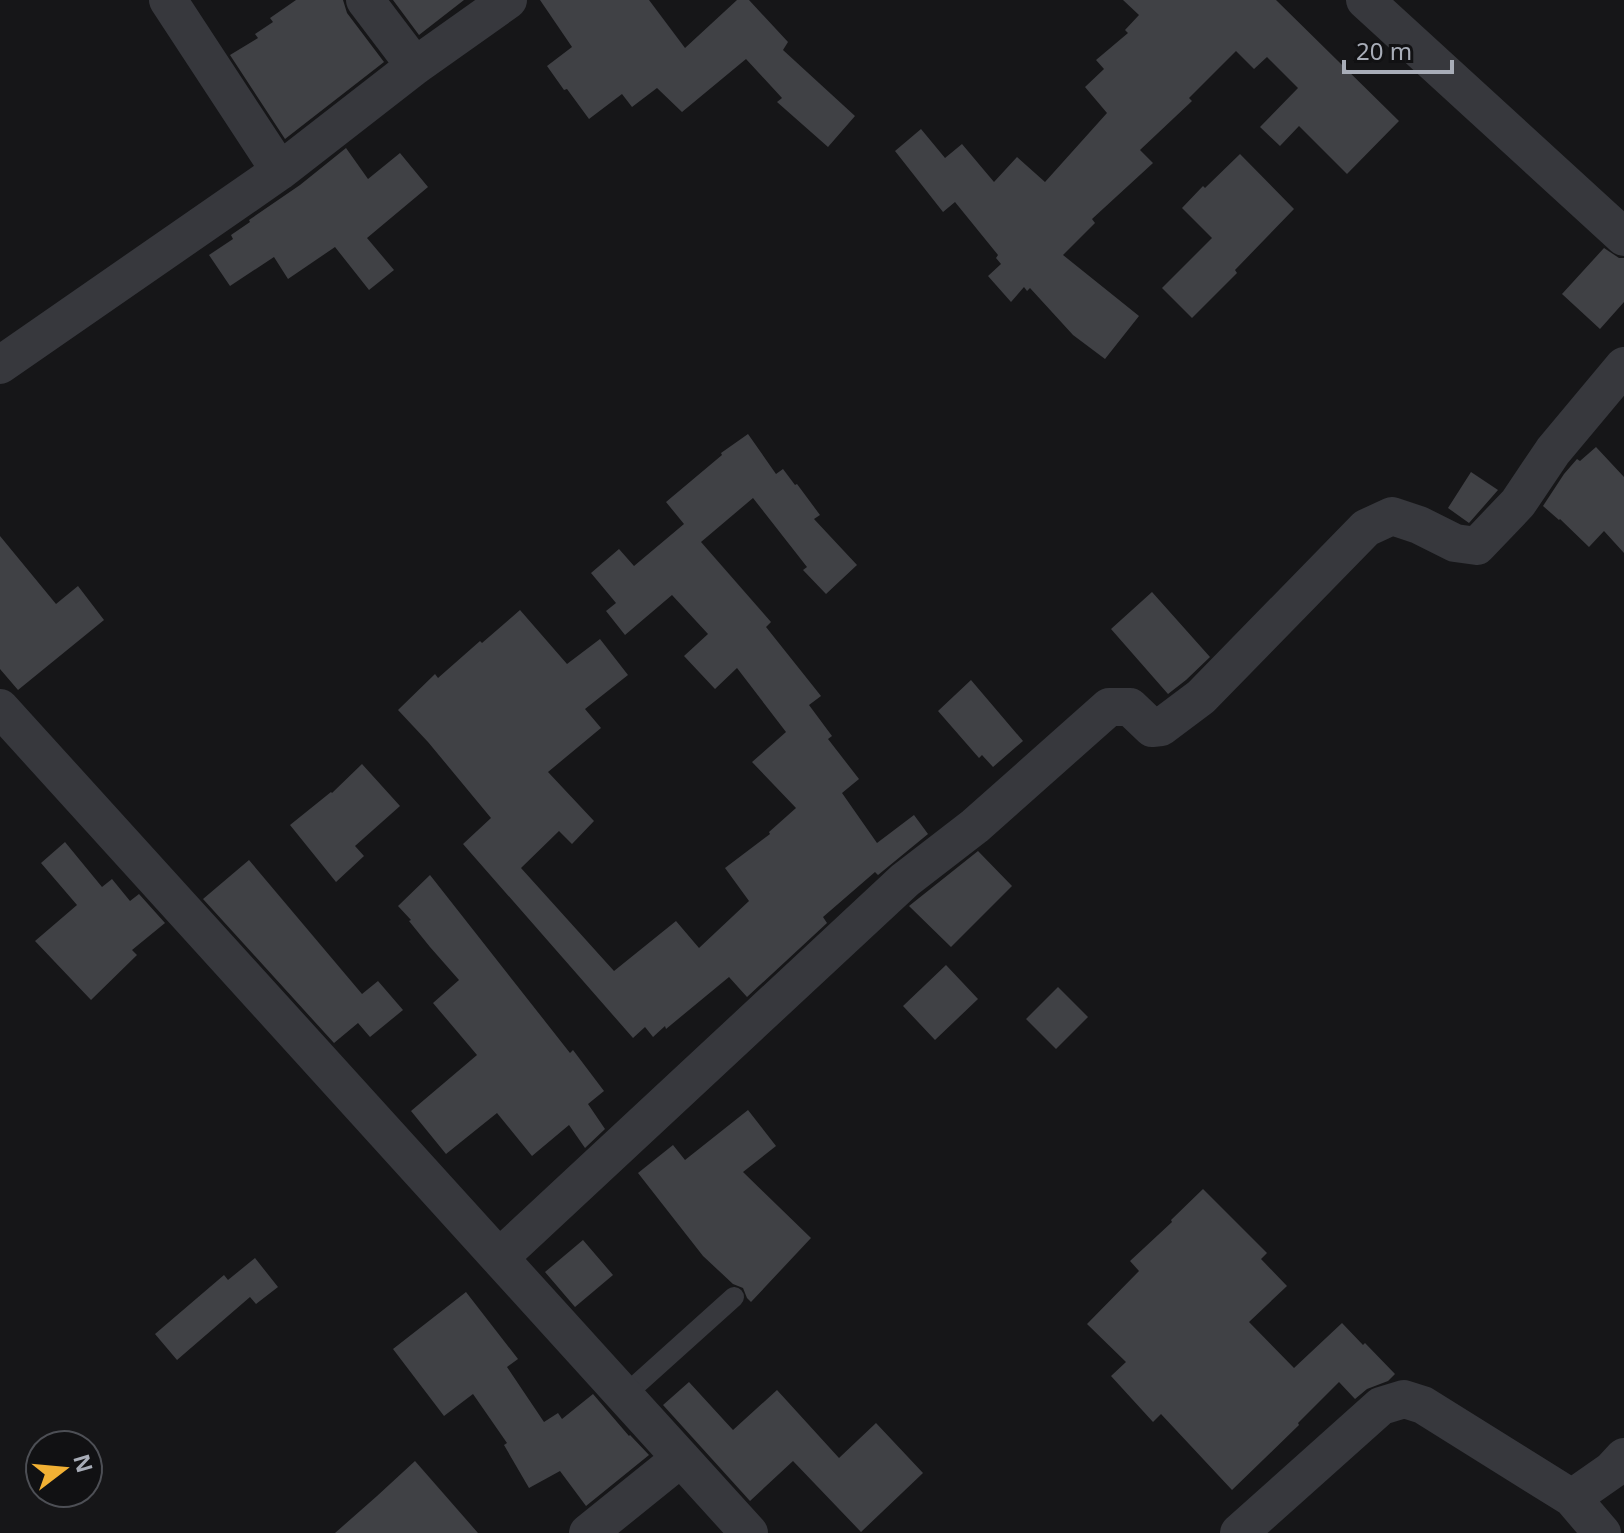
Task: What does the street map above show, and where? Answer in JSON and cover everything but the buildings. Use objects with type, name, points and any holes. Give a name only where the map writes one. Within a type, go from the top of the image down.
[{"type":"street","points":[[168,0],[280,171]]},
{"type":"street","points":[[365,0],[415,66]]},
{"type":"street","points":[[0,365],[280,171],[415,66],[508,0]]},
{"type":"street","points":[[1365,0],[1624,237]]},
{"type":"street","points":[[500,1257],[905,880],[975,826],[1109,707],[1130,707],[1152,728],[1161,727],[1201,697],[1366,528],[1392,516],[1455,543],[1477,546],[1518,503],[1553,451],[1624,366]]},
{"type":"street","points":[[0,708],[749,1533]]},
{"type":"street","points":[[1239,1533],[1381,1406],[1404,1399],[1423,1405],[1572,1498],[1602,1533]]},
{"type":"street","points":[[1572,1498],[1612,1470],[1624,1457]]},
{"type":"street","points":[[588,1533],[681,1458]]},
{"type":"lane","points":[[625,1395],[734,1297]]}]
